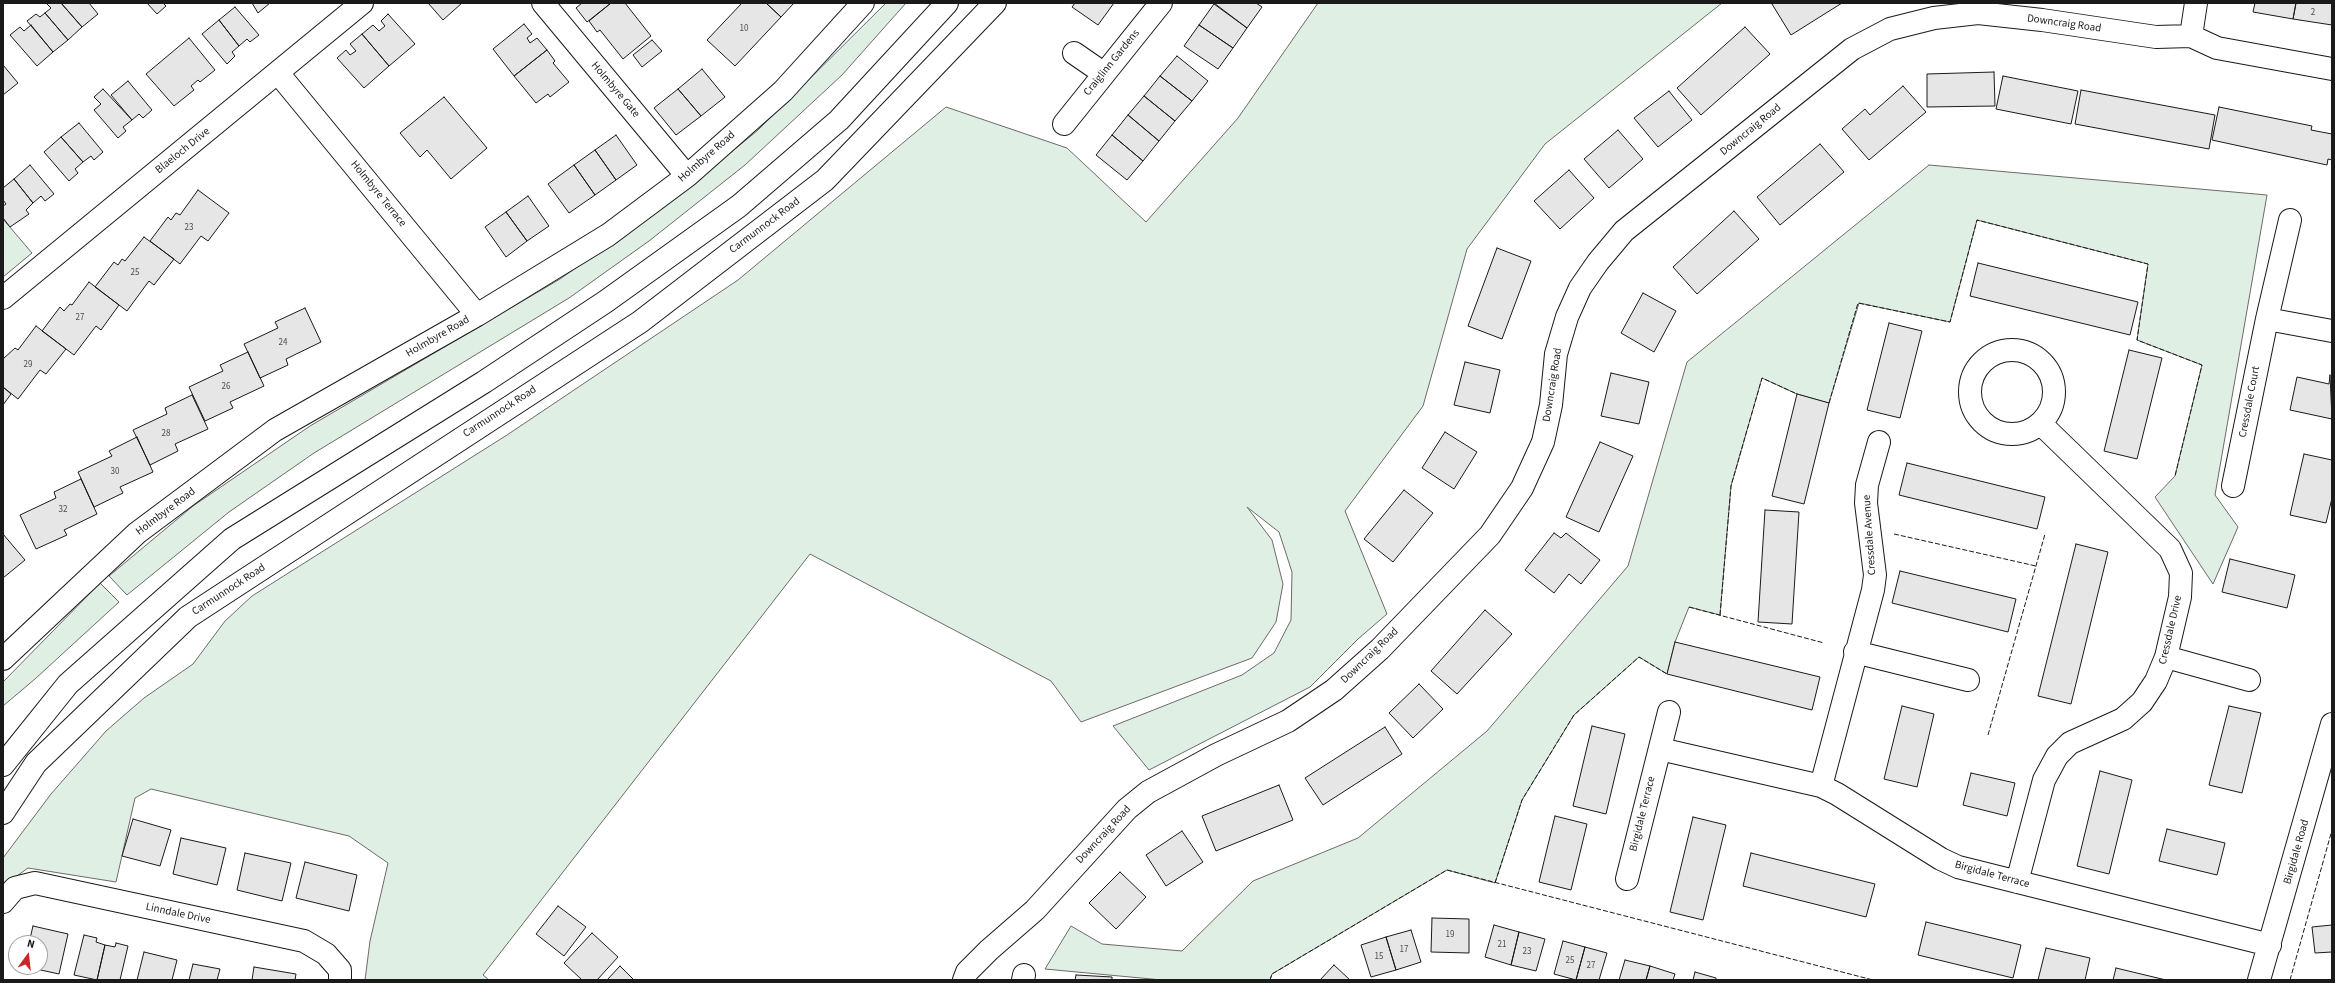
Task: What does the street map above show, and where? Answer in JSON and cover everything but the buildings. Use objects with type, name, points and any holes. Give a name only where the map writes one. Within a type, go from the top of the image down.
[{"type":"street","name":"Blaeloch Drive","points":[[3,298],[362,3]]},
{"type":"street","name":"Holmbyre Gate","points":[[543,3],[687,176]]},
{"type":"street","name":"Holmbyre Road","points":[[3,659],[137,533],[275,430],[477,315],[608,235],[687,176],[783,91],[863,3]]},
{"type":"street","points":[[3,766],[68,684],[232,540],[484,382],[604,302],[739,206],[839,120],[947,3]]},
{"type":"street","name":"Carmunnock Road","points":[[3,813],[36,763],[188,617],[652,312],[825,180],[995,3]]},
{"type":"street","name":"Craiglinn Gardens","points":[[1064,124],[1103,73],[1161,3]]},
{"type":"street","points":[[2191,36],[2196,3]]},
{"type":"street","name":"Downcraig Road","points":[[964,980],[972,967],[989,950],[1035,910],[1127,809],[1148,792],[1216,755],[1288,721],[1334,690],[1380,649],[1490,535],[1522,488],[1542,442],[1551,405],[1556,354],[1567,317],[1580,288],[1598,262],[1624,231],[1852,49],[1890,29],[1934,18],[1978,13],[2042,20],[2156,38],[2191,36],[2217,48],[2332,69]]},
{"type":"street","points":[[1074,53],[1103,73]]},
{"type":"street","name":"Holmbyre Terrace","points":[[278,73],[477,315]]},
{"type":"street","name":"Cressdale Court","points":[[2233,486],[2267,319],[2290,220]]},
{"type":"street","points":[[2267,319],[2332,331]]},
{"type":"street","name":"Cressdale Drive","points":[[2016,882],[2044,780],[2057,756],[2070,743],[2123,719],[2142,702],[2156,682],[2166,657],[2180,597],[2181,573],[2170,549],[2041,424]]},
{"type":"street","name":"Cressdale Avenue","points":[[1821,786],[1855,652],[1873,590],[1875,575],[1866,502],[1867,485],[1880,442]]},
{"type":"street","points":[[1855,652],[1968,680]]},
{"type":"street","points":[[2166,657],[2249,680]]},
{"type":"street","name":"Birgidale Terrace","points":[[1627,879],[1669,712]]},
{"type":"street","name":"Birgidale Road","points":[[2259,980],[2332,724]]},
{"type":"street","name":"Birgidale Terrace","points":[[1660,749],[1821,786],[1837,794],[1941,859],[1958,867],[2270,945]]},
{"type":"street","name":"Linndale Drive","points":[[3,902],[15,888],[35,883],[304,941],[326,954],[340,970],[340,980]]},
{"type":"green space","points":[[886,3],[906,3],[842,75],[745,165],[649,241],[569,298],[314,453],[229,512],[127,595],[109,576],[193,506],[310,426],[560,279],[672,200],[757,131]]},
{"type":"green space","points":[[1318,3],[1722,3],[1545,144],[1467,249],[1423,406],[1345,511],[1387,614],[1358,639],[1310,687],[1149,770],[1113,726],[1242,675],[1274,653],[1291,620],[1292,572],[1279,532],[1247,507],[1272,540],[1283,584],[1276,622],[1252,658],[1081,722],[1051,681],[810,554],[483,975],[489,980],[365,980],[370,941],[388,863],[349,836],[151,789],[135,798],[116,882],[28,868],[3,886],[3,858],[51,794],[106,731],[144,698],[193,664],[225,621],[252,596],[507,435],[738,280],[946,107],[1067,148],[1146,222],[1238,118]]},
{"type":"green space","points":[[1929,165],[2267,195],[2215,495],[2238,527],[2213,584],[2155,497],[2175,476],[2202,365],[2137,340],[2148,264],[1977,220],[1950,322],[1859,303],[1829,403],[1797,394],[1762,378],[1731,486],[1720,615],[1689,607],[1675,642],[1667,674],[1639,657],[1574,715],[1522,800],[1495,883],[1447,870],[1272,974],[1270,980],[1162,980],[1045,969],[1071,926],[1102,944],[1182,951],[1253,881],[1358,838],[1487,731],[1628,566],[1687,362]]},
{"type":"green space","points":[[3,219],[32,253],[3,277]]},
{"type":"green space","points":[[100,583],[119,602],[35,679],[3,706],[3,682]]},
{"type":"fence","points":[[1829,403],[1858,303],[1950,322],[1977,220],[2148,264],[2137,340],[2202,365],[2175,476]]},
{"type":"fence","points":[[1720,615],[1731,486],[1762,378],[1797,394]]},
{"type":"fence","points":[[1894,534],[2036,566]]},
{"type":"fence","points":[[1988,735],[2045,534]]},
{"type":"fence","points":[[1689,607],[1824,643]]},
{"type":"fence","points":[[1495,883],[1522,800],[1574,715],[1639,657],[1667,674]]},
{"type":"fence","points":[[2290,980],[2332,830]]},
{"type":"fence","points":[[1270,980],[1272,974],[1447,870],[1873,980]]}]
